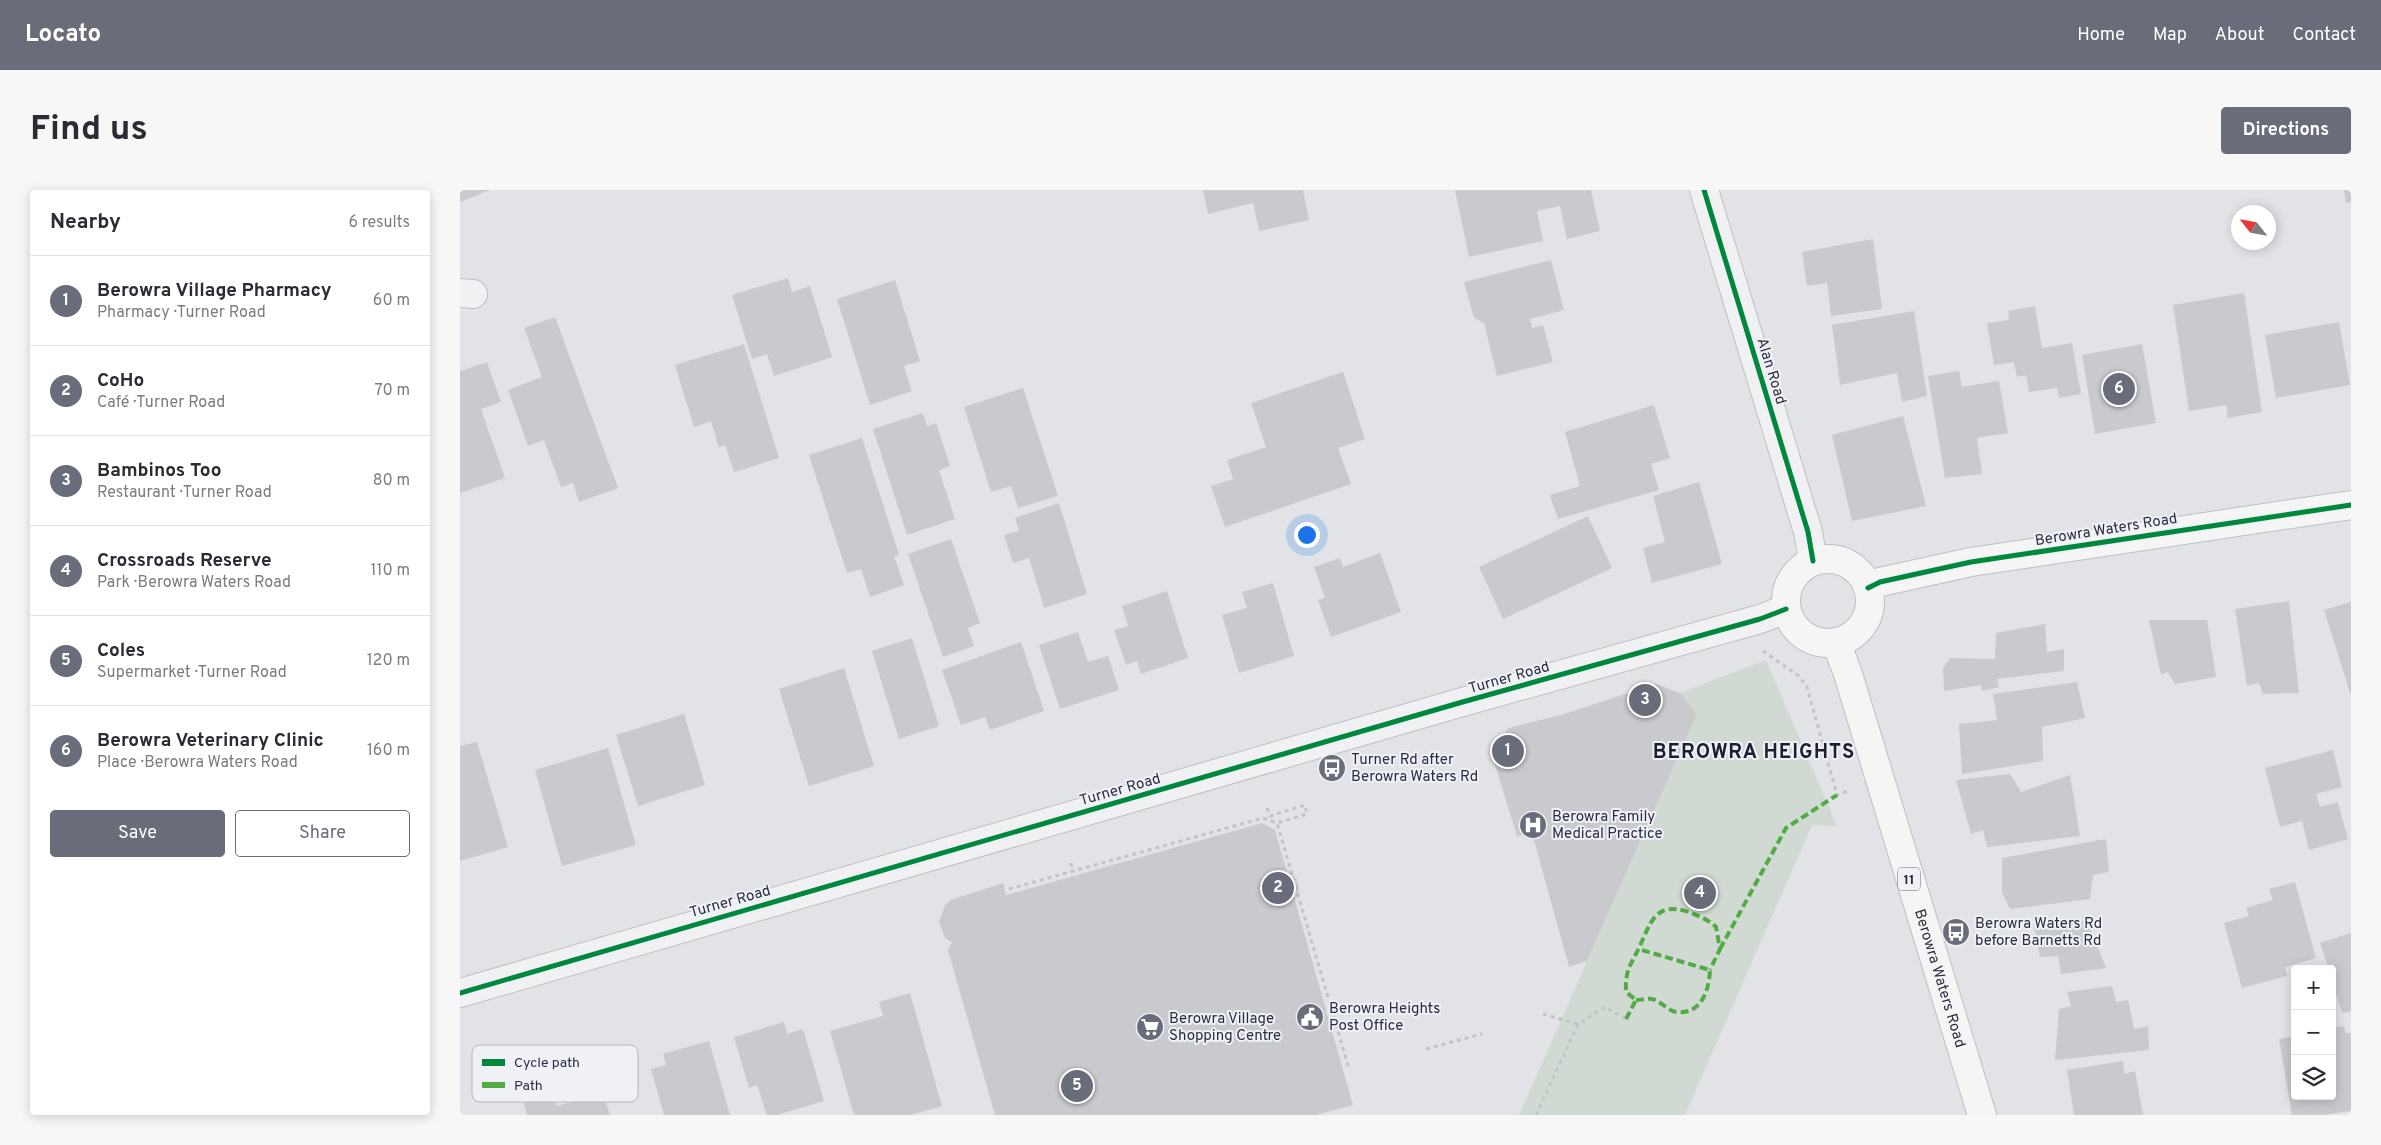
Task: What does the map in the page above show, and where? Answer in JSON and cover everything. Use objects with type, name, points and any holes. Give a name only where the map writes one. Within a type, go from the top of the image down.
[{"type":"main road","name":"Berowra Waters Road","points":[[1868,588],[1880,582],[1971,562],[2351,505]]},
{"type":"main road","points":[[1827,558],[1840,560],[1858,571],[1868,588],[1870,602],[1867,616],[1860,628],[1850,637],[1836,642],[1823,643],[1810,640],[1799,632],[1790,621],[1786,609],[1785,596],[1788,585],[1803,566],[1813,561],[1827,558]]},
{"type":"main road","name":"Berowra Waters Road","points":[[1836,642],[1848,674],[1982,1115]]},
{"type":"street","name":"Alan Road","points":[[1704,190],[1808,532],[1813,561]]},
{"type":"street","name":"Turner Road","points":[[460,993],[1459,703],[1760,619],[1786,609]]},
{"type":"path","points":[[1762,650],[1800,677],[1807,688],[1837,795],[1879,779]]},
{"type":"path","points":[[1009,889],[1264,818],[1277,823],[1308,814],[1305,805],[1270,816],[1267,808]]},
{"type":"path","points":[[1277,823],[1349,1069]]},
{"type":"path","points":[[1070,863],[1072,871]]},
{"type":"path","points":[[1536,1115],[1578,1024],[1605,1007],[1626,1019]]},
{"type":"path","points":[[1543,1014],[1578,1024]]},
{"type":"path","points":[[1426,1049],[1482,1034]]},
{"type":"shaded area","points":[[1766,660],[1837,826],[1812,825],[1685,1115],[1519,1115],[1697,714],[1680,693]]},
{"type":"building","points":[[460,190],[490,190],[460,202]]},
{"type":"building","points":[[1203,190],[1303,190],[1309,220],[1259,231],[1253,203],[1208,214]]},
{"type":"building","points":[[1455,190],[1591,190],[1600,231],[1567,239],[1560,206],[1537,211],[1543,241],[1469,257]]},
{"type":"building","points":[[2344,190],[2351,190],[2351,202],[2346,203]]},
{"type":"building","points":[[1873,239],[1882,309],[1831,316],[1827,283],[1807,286],[1802,252]]},
{"type":"building","points":[[1551,260],[1564,310],[1530,319],[1532,328],[1543,325],[1553,362],[1497,376],[1484,323],[1474,318],[1464,282]]},
{"type":"building","points":[[788,278],[792,292],[810,286],[832,357],[774,376],[767,354],[752,359],[732,295]]},
{"type":"building","points":[[895,280],[920,361],[904,366],[912,391],[870,405],[837,299]]},
{"type":"building","points":[[2244,293],[2262,412],[2228,418],[2226,405],[2189,411],[2173,305]]},
{"type":"building","points":[[2035,306],[2042,348],[2072,343],[2081,394],[2059,398],[2057,388],[2029,392],[2026,375],[2017,377],[2014,362],[1994,365],[1987,323],[2009,320],[2008,311]]},
{"type":"building","points":[[1914,311],[1927,396],[1902,402],[1897,373],[1840,385],[1832,325]]},
{"type":"building","points":[[555,317],[618,488],[579,502],[573,483],[561,487],[544,440],[528,446],[508,390],[542,377],[524,328]]},
{"type":"building","points":[[2339,322],[2350,385],[2276,398],[2265,335]]},
{"type":"building","points":[[744,344],[779,458],[734,472],[725,445],[719,448],[711,421],[694,427],[675,365]]},
{"type":"building","points":[[2142,344],[2156,423],[2095,434],[2082,355]]},
{"type":"building","points":[[487,362],[501,402],[481,409],[505,478],[460,493],[460,371]]},
{"type":"building","points":[[1959,371],[1962,387],[1999,381],[2008,433],[1977,438],[1982,474],[1945,478],[1928,376]]},
{"type":"building","points":[[1343,372],[1365,439],[1338,448],[1351,484],[1225,527],[1211,486],[1233,479],[1227,460],[1266,447],[1251,403]]},
{"type":"building","points":[[1023,388],[1058,496],[1018,508],[1011,486],[991,492],[964,407]]},
{"type":"building","points":[[1654,405],[1670,458],[1651,464],[1659,490],[1558,519],[1550,495],[1580,486],[1565,432]]},
{"type":"building","points":[[923,413],[927,426],[936,423],[950,466],[939,470],[955,519],[907,535],[873,429]]},
{"type":"building","points":[[1903,416],[1926,506],[1852,521],[1832,435]]},
{"type":"building","points":[[862,438],[899,555],[894,556],[904,585],[870,597],[861,569],[847,573],[809,455]]},
{"type":"building","points":[[1699,482],[1722,564],[1652,583],[1643,548],[1665,542],[1653,496]]},
{"type":"building","points":[[1059,503],[1087,594],[1044,608],[1029,558],[1013,563],[1004,535],[1019,531],[1015,518]]},
{"type":"building","points":[[1588,516],[1612,568],[1503,619],[1479,567]]},
{"type":"building","points":[[951,539],[980,623],[968,628],[974,646],[943,657],[908,554]]},
{"type":"building","points":[[1380,553],[1401,612],[1331,637],[1318,600],[1325,598],[1314,567],[1340,558],[1343,567]]},
{"type":"building","points":[[1273,583],[1294,656],[1239,673],[1222,615],[1247,608],[1242,592]]},
{"type":"building","points":[[1167,591],[1188,658],[1141,674],[1137,661],[1126,665],[1114,630],[1128,626],[1122,606]]},
{"type":"building","points":[[2289,601],[2299,693],[2263,694],[2259,683],[2247,686],[2235,609]]},
{"type":"building","points":[[2351,602],[2351,696],[2324,610]]},
{"type":"building","points":[[2149,620],[2207,620],[2216,677],[2175,684],[2168,672],[2161,675]]},
{"type":"building","points":[[2045,624],[2047,652],[2064,649],[2064,671],[1997,679],[1999,687],[1982,691],[1981,685],[1944,691],[1943,668],[1950,658],[1995,659],[1996,633]]},
{"type":"building","points":[[1078,632],[1088,662],[1108,656],[1119,690],[1060,709],[1039,645]]},
{"type":"building","points":[[912,638],[939,726],[899,739],[872,651]]},
{"type":"building","points":[[1021,642],[1044,711],[990,730],[985,717],[961,725],[942,670]]},
{"type":"building","points":[[844,668],[874,766],[809,786],[779,689]]},
{"type":"building","points":[[2077,682],[2085,718],[2042,727],[2043,761],[1962,774],[1959,724],[1997,720],[1993,694]]},
{"type":"building","points":[[1656,684],[1680,693],[1697,714],[1587,961],[1569,967],[1532,833],[1517,836],[1491,752],[1509,728],[1561,715]]},
{"type":"building","points":[[684,714],[705,785],[638,806],[616,735]]},
{"type":"building","points":[[477,742],[508,847],[460,861],[460,746]]},
{"type":"building","points":[[608,748],[636,845],[562,866],[535,770]]},
{"type":"building","points":[[2333,750],[2342,787],[2316,794],[2320,807],[2338,802],[2348,839],[2309,850],[2302,821],[2280,827],[2265,768]]},
{"type":"building","points":[[2010,774],[2021,792],[2070,775],[2080,836],[1987,847],[1983,830],[1971,834],[1956,780]]},
{"type":"building","name":"Berowra Village Shopping Centre","points":[[1262,823],[1275,830],[1353,1105],[1316,1115],[995,1115],[948,950],[952,942],[945,938],[939,922],[945,905],[951,900],[1003,883],[1006,895]]},
{"type":"building","points":[[2106,839],[2109,872],[2093,875],[2090,899],[2010,909],[2002,892],[2002,858]]},
{"type":"building","points":[[2295,882],[2316,958],[2285,967],[2287,976],[2242,988],[2224,923],[2249,916],[2246,908],[2273,900],[2269,889]]},
{"type":"building","points":[[2087,920],[2106,968],[2061,974],[2058,956],[2040,957],[2034,927]]},
{"type":"building","points":[[2351,933],[2351,1011],[2342,1013],[2336,994],[2336,965],[2328,965],[2320,943]]},
{"type":"building","points":[[2112,986],[2116,1002],[2128,1000],[2134,1029],[2148,1026],[2149,1050],[2055,1060],[2059,1009],[2071,1006],[2067,992]]},
{"type":"building","points":[[910,993],[942,1106],[911,1115],[854,1115],[830,1031],[883,1016],[879,1002]]},
{"type":"building","points":[[784,1022],[787,1034],[803,1029],[824,1101],[777,1115],[767,1115],[757,1085],[749,1088],[734,1037]]},
{"type":"building","points":[[2344,1026],[2346,1033],[2351,1033],[2351,1111],[2323,1115],[2292,1115],[2279,1039],[2291,1037],[2291,1100],[2336,1100],[2336,1027]]},
{"type":"building","points":[[709,1041],[730,1115],[664,1115],[651,1069],[666,1065],[663,1054]]},
{"type":"building","points":[[2123,1061],[2124,1074],[2135,1071],[2143,1115],[2074,1115],[2067,1070]]},
{"type":"building","points":[[524,1102],[556,1102],[557,1106],[571,1102],[606,1102],[610,1115],[527,1115]]},
{"type":"marked path","points":[[1720,949],[1786,828],[1837,795]]},
{"type":"marked path","points":[[1626,1019],[1636,1000],[1626,992],[1626,979],[1629,969],[1651,922],[1661,912],[1669,909],[1678,909],[1707,920],[1716,927],[1720,949],[1710,970]]},
{"type":"marked path","points":[[1636,1000],[1652,999],[1676,1012],[1692,1010],[1702,1000],[1708,986],[1710,970],[1638,949]]},
{"type":"cycle path","points":[[1704,190],[1808,532],[1813,561]]},
{"type":"cycle path","points":[[1868,588],[1880,582],[1971,562],[2351,505]]},
{"type":"cycle path","points":[[460,993],[1459,703],[1760,619],[1786,609]]},
{"type":"place","name":"Berowra Veterinary Clinic","points":[[2119,389]]},
{"type":"place","name":"Bambinos Too","points":[[1645,700]]},
{"type":"place","name":"Berowra Village Pharmacy","points":[[1508,751]]},
{"type":"place","name":"Turner Rd after Berowra Waters Rd","points":[[1332,768]]},
{"type":"place","name":"Berowra Family Medical Practice","points":[[1533,825]]},
{"type":"place","name":"CoHo","points":[[1278,888]]},
{"type":"place","name":"Crossroads Reserve","points":[[1700,893]]},
{"type":"place","name":"Berowra Waters Rd before Barnetts Rd","points":[[1956,932]]},
{"type":"place","name":"Berowra Heights Post Office","points":[[1310,1017]]},
{"type":"place","name":"Berowra Village Shopping Centre","points":[[1150,1027]]},
{"type":"place","name":"Coles","points":[[1077,1086]]},
{"type":"district","name":"BEROWRA HEIGHTS","points":[[1754,751]]}]
